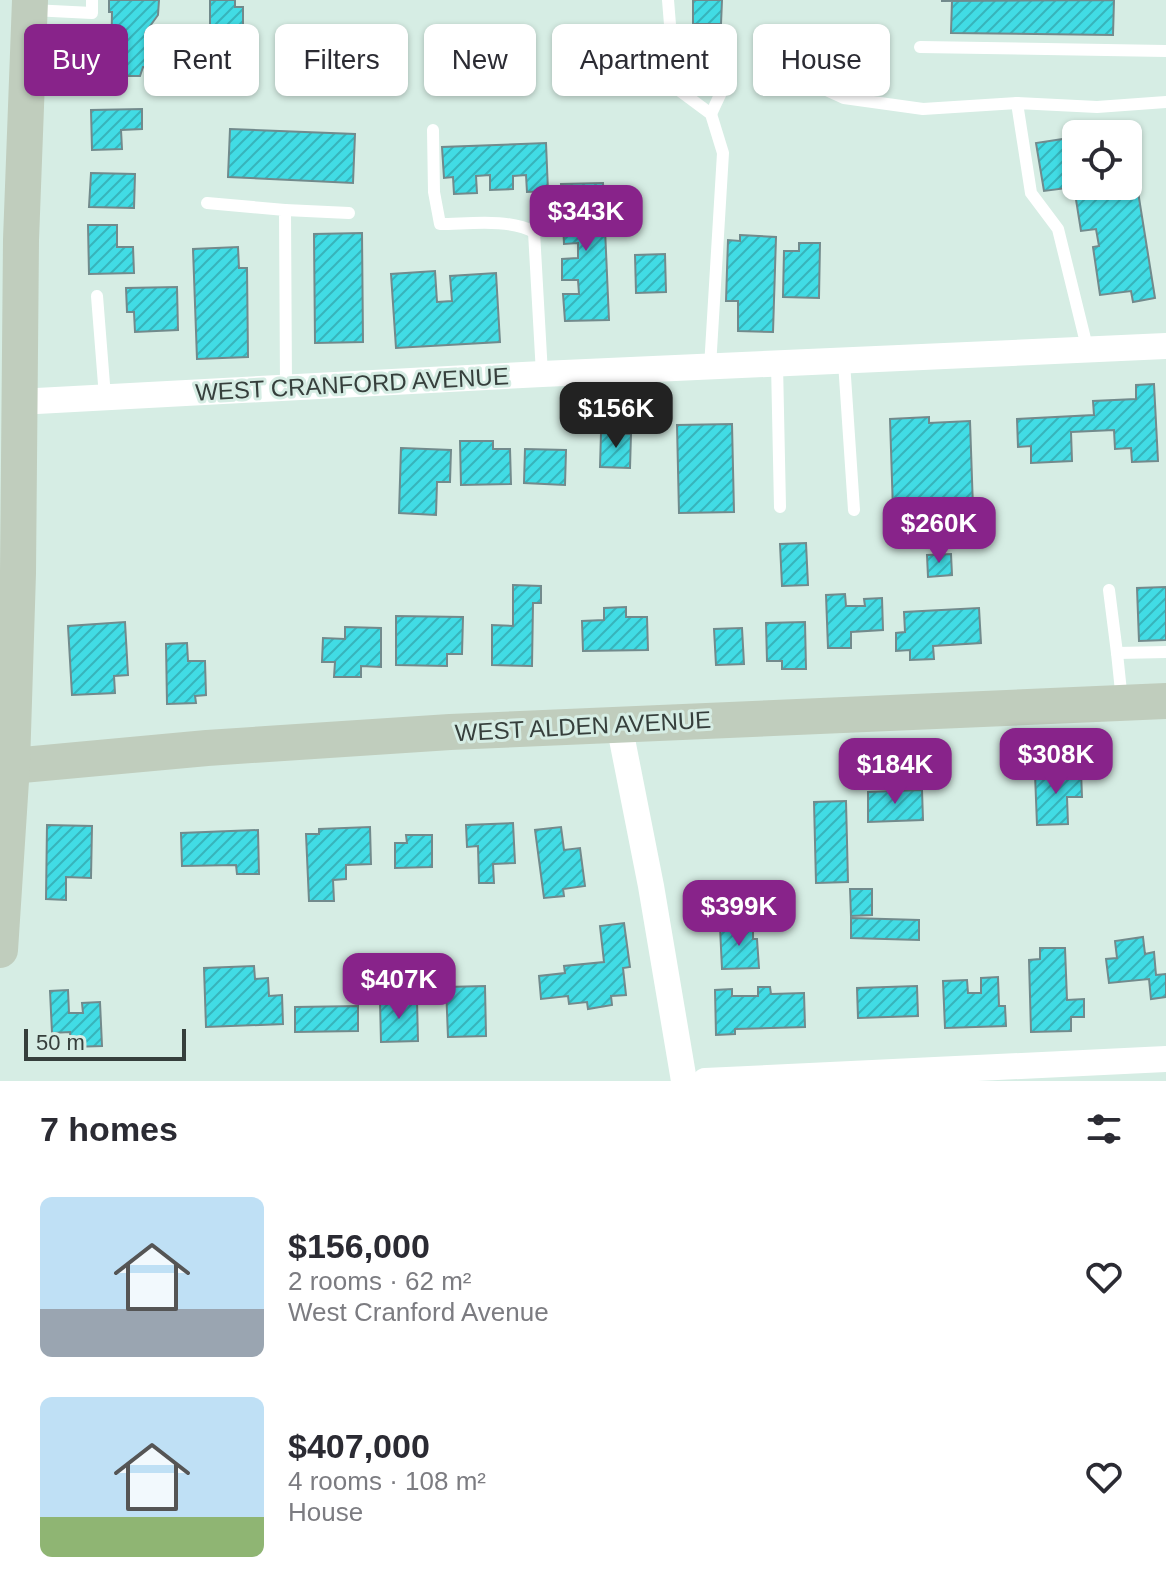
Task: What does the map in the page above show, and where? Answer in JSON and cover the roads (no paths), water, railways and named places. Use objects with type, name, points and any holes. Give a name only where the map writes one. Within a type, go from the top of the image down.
[{"type":"street","points":[[0,950],[6,766],[18,573],[18,402],[11,241],[29,5]]},
{"type":"street","name":"WEST CRANFORD AVENUE","points":[[18,402],[542,374],[1166,346]]},
{"type":"street","name":"WEST ALDEN AVENUE","points":[[6,766],[374,737],[1166,701]]},
{"type":"street","points":[[619,724],[684,1081]]},
{"type":"street","points":[[705,1081],[1117,1066],[1166,1059]]},
{"type":"lane","points":[[29,5],[92,13],[92,0]]},
{"type":"lane","points":[[668,0],[670,24]]},
{"type":"lane","points":[[920,47],[1166,51]]},
{"type":"lane","points":[[687,96],[711,114],[723,153],[710,367]]},
{"type":"lane","points":[[711,114],[719,96]]},
{"type":"lane","points":[[840,96],[923,109],[1017,103],[1097,107],[1166,102]]},
{"type":"lane","points":[[1017,103],[1031,193],[1058,229],[1088,351]]},
{"type":"lane","points":[[433,130],[434,192],[440,224],[512,225],[534,232],[542,374]]},
{"type":"lane","points":[[207,203],[349,213]]},
{"type":"lane","points":[[285,210],[286,387]]},
{"type":"lane","points":[[97,296],[105,397]]},
{"type":"lane","points":[[844,362],[854,510]]},
{"type":"lane","points":[[777,364],[780,507]]},
{"type":"lane","points":[[1109,590],[1122,702]]},
{"type":"lane","points":[[1117,653],[1166,652]]}]
